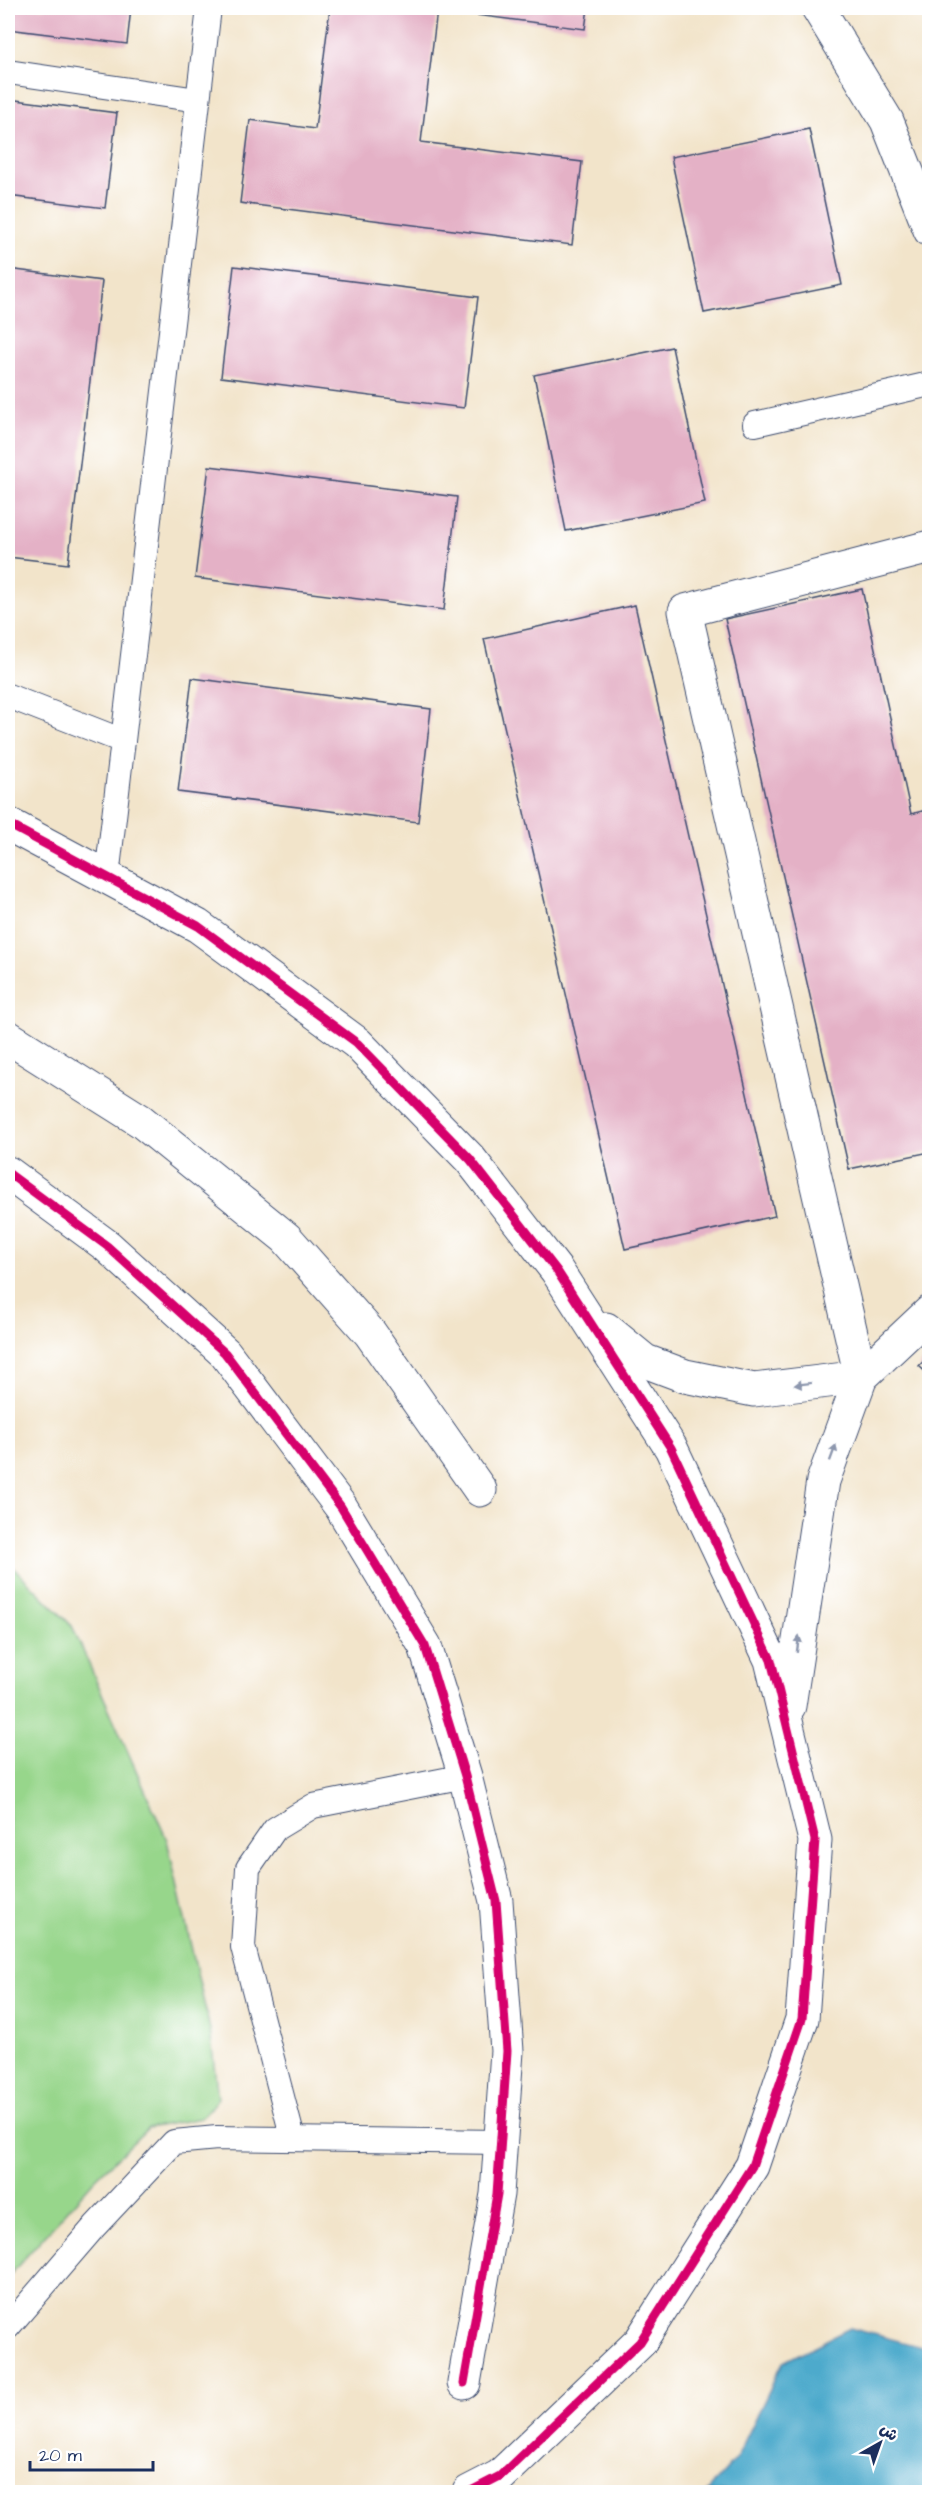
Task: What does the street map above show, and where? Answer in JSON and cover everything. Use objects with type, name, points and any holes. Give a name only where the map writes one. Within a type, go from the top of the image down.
[{"type":"street","points":[[818,8],[887,122],[930,230]]},
{"type":"street","points":[[861,1377],[685,611],[930,547]]},
{"type":"street","points":[[8,824],[198,926],[357,1043],[470,1159],[558,1271],[671,1448],[771,1660],[815,1840],[802,2019],[752,2166],[640,2342],[500,2476],[469,2493]]},
{"type":"street","points":[[8,1038],[141,1121],[286,1238],[370,1334],[480,1490]]},
{"type":"street","points":[[8,1173],[107,1246],[225,1353],[341,1507],[425,1646],[465,1776],[496,1900],[507,2051],[497,2194],[464,2383]]},
{"type":"street","points":[[583,1311],[645,1361],[685,1376],[754,1390],[861,1377]]},
{"type":"street","points":[[786,1723],[823,1480],[861,1377],[930,1312]]},
{"type":"lane","points":[[107,877],[209,8]]},
{"type":"lane","points":[[8,72],[198,100]]},
{"type":"lane","points":[[755,424],[930,384]]},
{"type":"lane","points":[[8,696],[123,741]]},
{"type":"lane","points":[[293,2139],[243,1947],[248,1868],[275,1829],[313,1806],[465,1776]]},
{"type":"lane","points":[[8,2327],[103,2217],[174,2142],[217,2138],[501,2142]]},
{"type":"green space","points":[[8,1562],[72,1626],[167,1840],[210,2030],[218,2099],[201,2118],[148,2128],[95,2179],[8,2277]]},
{"type":"water","points":[[850,2328],[929,2349],[929,2492],[707,2492],[736,2459],[783,2362]]},
{"type":"building","points":[[8,8],[131,8],[127,44],[8,29]]},
{"type":"building","points":[[330,8],[588,8],[585,29],[437,10],[421,142],[582,162],[572,245],[240,203],[250,120],[315,129]]},
{"type":"building","points":[[8,99],[117,113],[105,208],[8,196]]},
{"type":"building","points":[[809,129],[842,285],[704,313],[671,157]]},
{"type":"building","points":[[234,266],[478,297],[464,408],[221,377]]},
{"type":"building","points":[[8,269],[102,281],[68,564],[8,557]]},
{"type":"building","points":[[672,347],[705,503],[566,531],[534,375]]},
{"type":"building","points":[[209,466],[457,497],[444,610],[195,578]]},
{"type":"building","points":[[862,589],[911,814],[930,809],[930,1152],[849,1169],[725,619]]},
{"type":"building","points":[[635,605],[775,1216],[625,1249],[484,639]]},
{"type":"building","points":[[192,678],[431,709],[418,822],[178,792]]},
{"type":"building","points":[[930,1354],[930,1376],[919,1366]]},
{"type":"cycle path","points":[[8,824],[198,926],[357,1043],[470,1159],[557,1271],[671,1448],[771,1660],[815,1840],[802,2019],[752,2166],[640,2342],[500,2476],[469,2492]]},
{"type":"cycle path","points":[[8,1173],[107,1246],[225,1353],[341,1507],[425,1646],[465,1776],[496,1901],[507,2051],[497,2194],[464,2383]]}]
